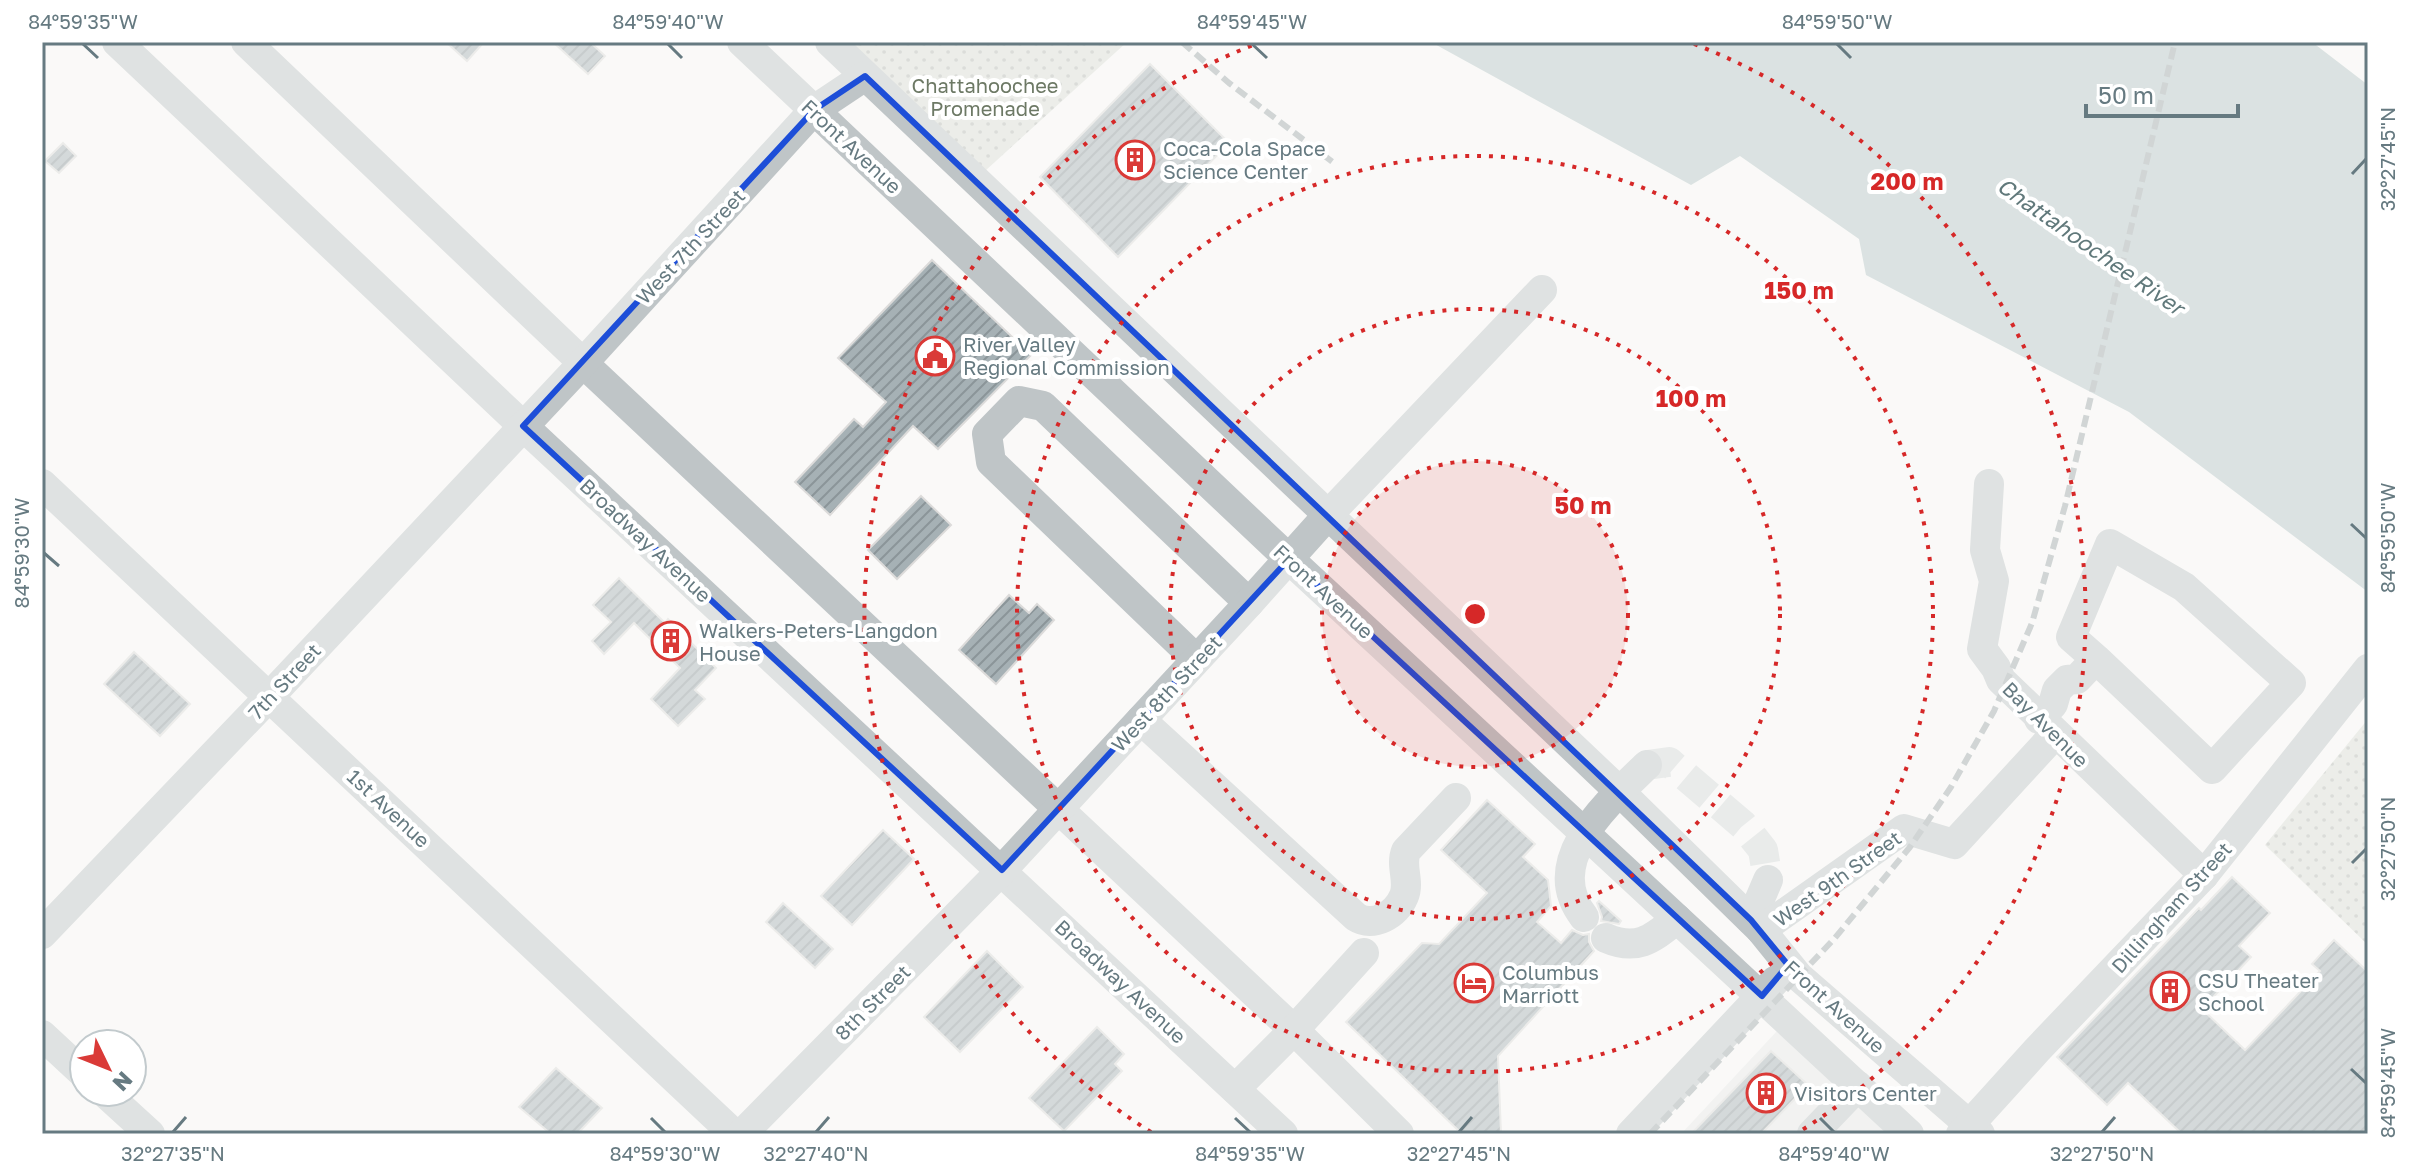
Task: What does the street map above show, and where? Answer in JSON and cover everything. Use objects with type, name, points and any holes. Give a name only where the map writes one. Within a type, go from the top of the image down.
[{"type":"street","name":"Broadway Avenue","points":[[117,42],[523,426],[1283,1134]]},
{"type":"street","points":[[246,42],[1294,1030],[1399,1134]]},
{"type":"street","name":"Front Avenue","points":[[742,42],[1289,559],[1909,1134]]},
{"type":"street","name":"Front Avenue","points":[[830,42],[1620,792],[1756,925],[1788,965],[1970,1131]]},
{"type":"street","name":"West 7th Street","points":[[523,426],[814,110],[865,76]]},
{"type":"street","name":"West 8th Street","points":[[1002,870],[1328,515],[1542,290]]},
{"type":"street","points":[[1196,659],[991,462],[987,434],[1019,401],[1043,406],[1249,603]]},
{"type":"street","name":"7th Street","points":[[42,934],[523,426]]},
{"type":"street","name":"1st Avenue","points":[[42,484],[734,1134]]},
{"type":"street","name":"Bay Avenue","points":[[1989,484],[1985,550],[1994,581],[1982,649],[2001,680],[2049,719],[2204,875]]},
{"type":"street","points":[[2049,719],[2078,690],[2087,669],[2071,637],[2110,544],[2184,587],[2291,683],[2212,769],[2087,669]]},
{"type":"street","name":"Dillingham Street","points":[[1970,1131],[2037,1050],[2204,875],[2368,669]]},
{"type":"street","name":"West 9th Street","points":[[1756,925],[1904,829],[1954,844],[2049,719]]},
{"type":"street","points":[[1141,720],[1364,923],[1378,922],[1404,897],[1403,859],[1406,851],[1456,798]]},
{"type":"street","points":[[1584,917],[1576,907],[1571,886],[1573,854],[1584,831],[1647,765]]},
{"type":"street","name":"8th Street","points":[[742,1134],[1002,870]]},
{"type":"street","points":[[1756,925],[1768,880]]},
{"type":"street","points":[[1606,938],[1618,943],[1636,944],[1652,939],[1677,919]]},
{"type":"street","points":[[1235,1089],[1364,953]]},
{"type":"street","points":[[1631,1134],[1788,965]]},
{"type":"street","points":[[42,1035],[68,1059]]},
{"type":"street","points":[[1818,1132],[1858,1086]]},
{"type":"street","points":[[122,1108],[150,1134]]},
{"type":"highlighted area","points":[[865,76],[1751,920],[1788,965],[1762,996],[1289,559],[1002,870],[523,426],[814,110]]},
{"type":"shaded area","points":[[1777,1031],[1888,1134],[1681,1134]]},
{"type":"green space","name":"Chattahoochee Promenade","points":[[845,42],[1127,42],[985,171]]},
{"type":"green space","points":[[2368,719],[2368,945],[2265,845]]},
{"type":"water","name":"Chattahoochee River","points":[[1431,42],[2312,42],[2368,85],[2368,592],[2129,412],[1866,275],[1859,239],[1740,156],[1691,185]]},
{"type":"building","points":[[446,42],[484,42],[467,61]]},
{"type":"building","points":[[553,42],[590,42],[605,56],[588,74]]},
{"type":"building","name":"Coca-Cola Space Science Center","points":[[1150,64],[1229,143],[1118,257],[1040,177]]},
{"type":"building","points":[[63,143],[76,156],[59,173],[45,161]]},
{"type":"building","name":"River Valley Regional Commission","points":[[932,260],[1031,355],[938,449],[913,426],[830,515],[795,482],[854,419],[863,427],[886,402],[838,358]]},
{"type":"building","points":[[921,496],[951,525],[897,579],[868,550]]},
{"type":"building","points":[[619,578],[665,623],[668,619],[716,668],[695,690],[705,699],[678,726],[651,699],[680,668],[634,623],[604,654],[592,641],[611,622],[593,605]]},
{"type":"building","points":[[1009,595],[1029,613],[1037,604],[1054,620],[996,684],[959,650]]},
{"type":"building","points":[[134,652],[190,704],[160,736],[104,684]]},
{"type":"building","name":"Columbus Marriott","points":[[1487,800],[1535,844],[1523,857],[1548,880],[1551,906],[1537,922],[1561,943],[1572,930],[1589,934],[1594,951],[1498,1056],[1501,1134],[1462,1134],[1346,1022],[1422,943],[1439,944],[1487,893],[1441,850]]},
{"type":"building","points":[[883,830],[914,859],[852,925],[821,896]]},
{"type":"building","name":"CSU Theater School","points":[[2232,877],[2270,913],[2239,946],[2251,957],[2202,1009],[2245,1050],[2320,971],[2312,964],[2334,940],[2368,972],[2368,1134],[2182,1134],[2128,1083],[2107,1105],[2057,1057]]},
{"type":"building","points":[[1599,901],[1621,921],[1619,924],[1601,921]]},
{"type":"building","points":[[783,903],[833,949],[815,968],[766,922]]},
{"type":"building","points":[[987,951],[1023,987],[960,1052],[924,1017]]},
{"type":"building","points":[[1097,1027],[1124,1054],[1115,1064],[1122,1071],[1064,1131],[1029,1098]]},
{"type":"building","name":"Visitors Center","points":[[1771,1051],[1808,1085],[1761,1134],[1691,1134]]},
{"type":"building","points":[[556,1068],[602,1108],[577,1134],[551,1134],[519,1107]]},
{"type":"tunnel","points":[[1647,765],[1669,762],[1743,825],[1763,850],[1768,880]]},
{"type":"railway","points":[[1182,42],[1229,83],[1334,163]]},
{"type":"railway","points":[[1650,1134],[1834,939],[1910,847],[1951,787],[1994,711],[2032,623],[2065,506],[2175,42]]},
{"type":"place","name":"Coca-Cola Space Science Center","points":[[1135,160]]},
{"type":"place","name":"River Valley Regional Commission","points":[[935,356]]},
{"type":"place","name":"Walkers-Peters-Langdon House","points":[[671,641]]},
{"type":"place","name":"Columbus Marriott","points":[[1474,983]]},
{"type":"place","name":"CSU Theater School","points":[[2170,991]]},
{"type":"place","name":"Visitors Center","points":[[1766,1093]]}]
